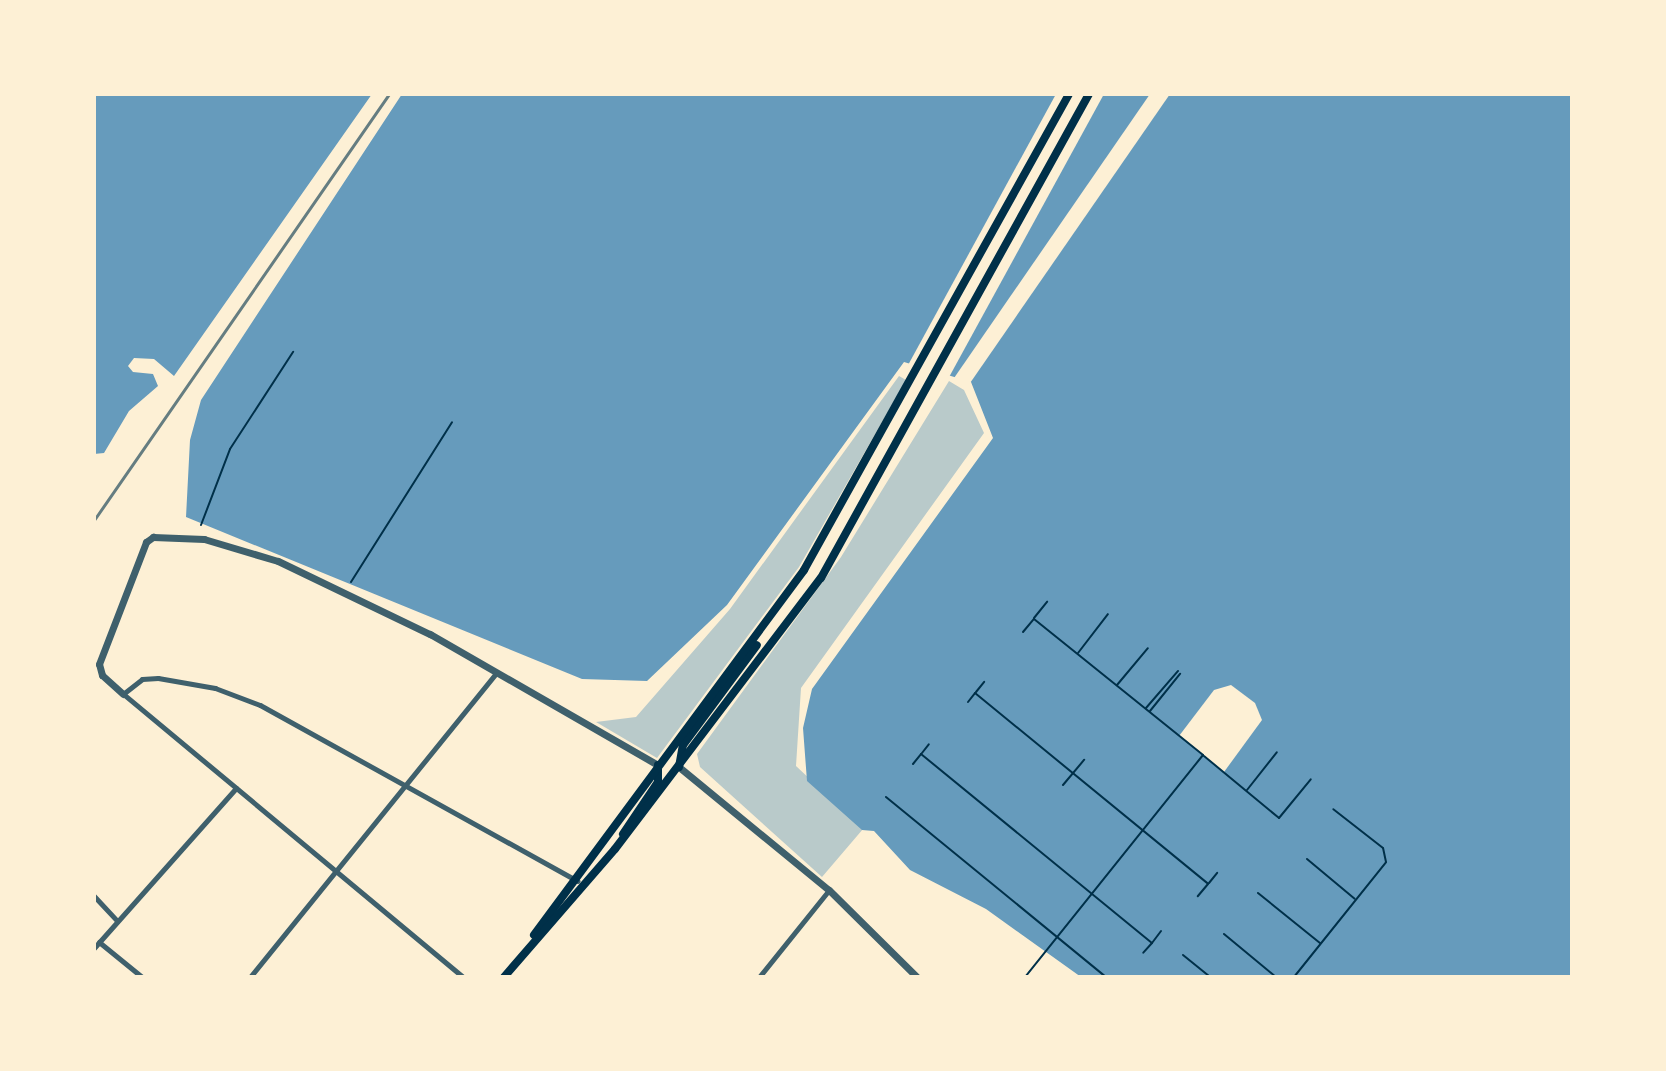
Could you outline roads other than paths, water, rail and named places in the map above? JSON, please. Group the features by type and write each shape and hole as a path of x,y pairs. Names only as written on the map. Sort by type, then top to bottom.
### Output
{"main road":[{"path":"525,950 571,878 770,620 832,524 1069,94"},
{"path":"504,977 615,849 821,578 923,399 1089,94"},
{"path":"679,767 683,745 748,662 770,620"},
{"path":"615,849 658,782 658,765"}],"street":[{"path":"463,977 102,675 99,664 143,547 153,537 217,541 278,561 497,672 658,765"},
{"path":"250,977 497,672"},
{"path":"123,694 149,678 215,688 286,718 407,783 584,886"},
{"path":"679,767 829,890 917,977"},
{"path":"94,948 236,788"},
{"path":"759,977 829,890"},
{"path":"94,896 117,921"},
{"path":"99,942 142,977"}],"water":[{"path":"94,94 372,94 174,376 154,359 134,358 128,366 133,372 153,374 158,386 129,411 104,453 94,454"},
{"path":"402,94 1572,94 1572,977 1081,977 986,909 910,870 874,831 862,830 807,781 803,728 812,689 993,438 971,382 904,362 727,605 647,681 582,679 186,517 190,440 201,400"}],"railway":[{"path":"94,520 389,94"}]}
